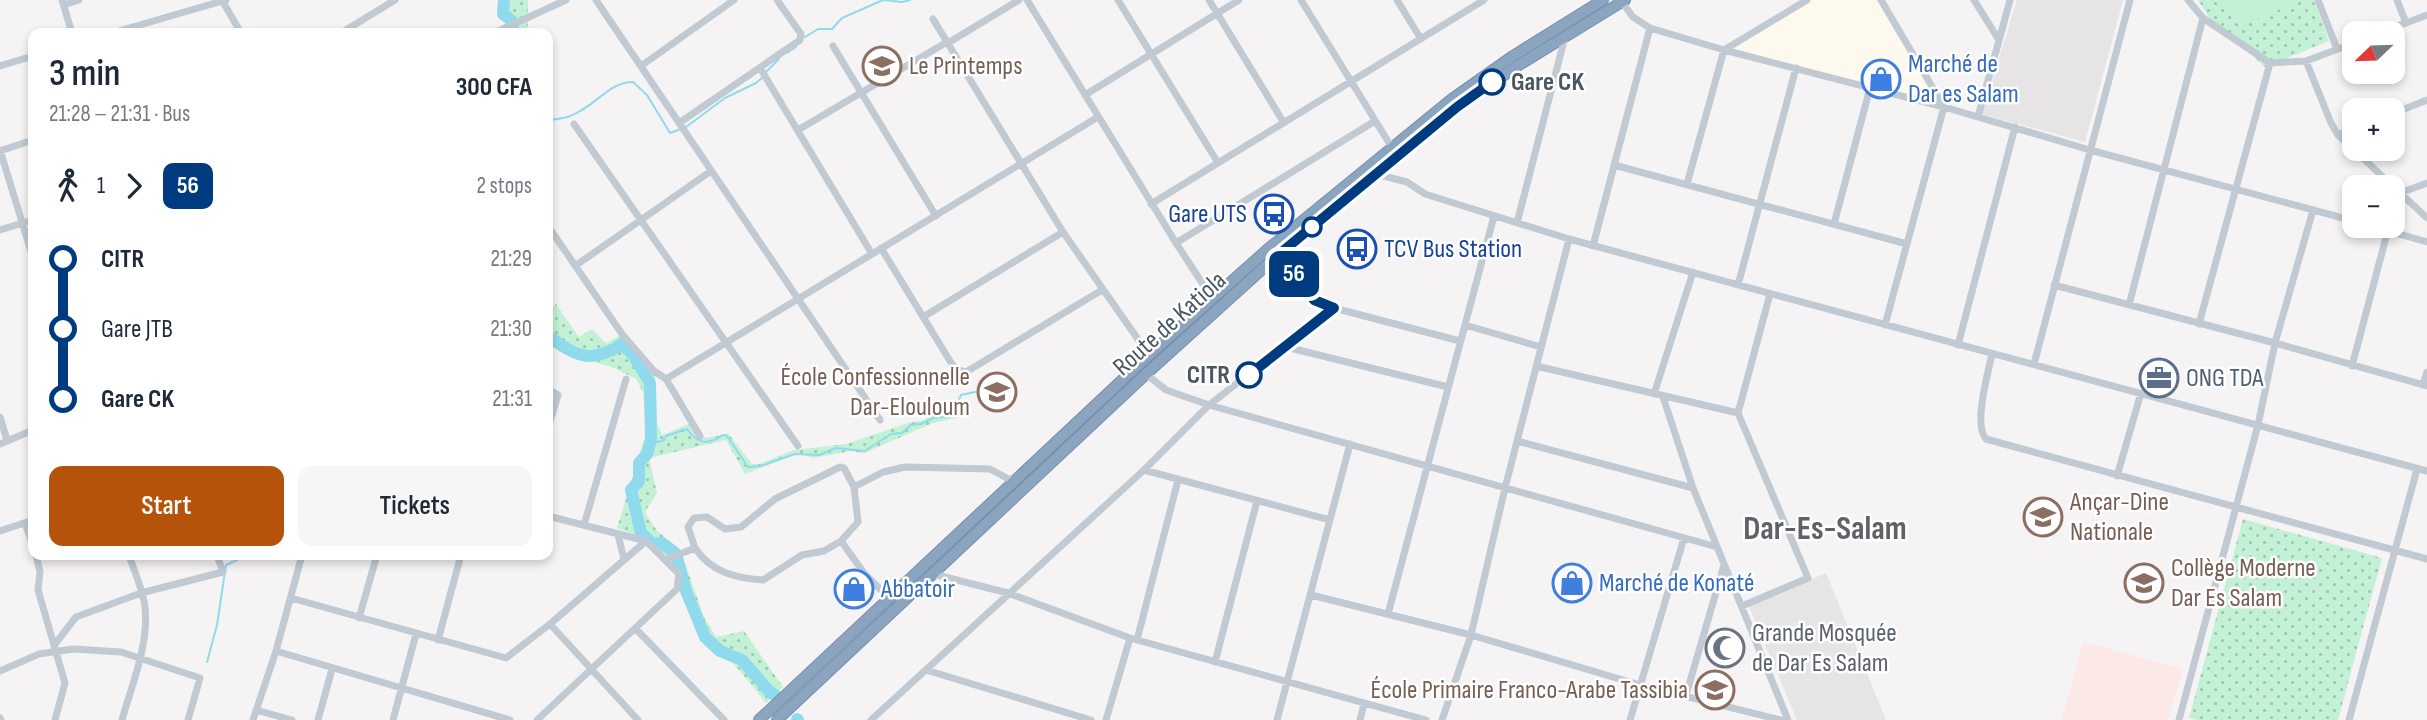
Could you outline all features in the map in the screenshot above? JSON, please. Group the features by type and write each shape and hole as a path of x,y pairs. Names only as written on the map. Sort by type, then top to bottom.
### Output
{"highway":[{"name":"Route de Katiola","path":"777,720 1146,374 1278,255 1377,174 1395,152 1452,99 1487,73 1603,0"},
{"name":"Route de Katiola","path":"759,720 1212,298 1395,152 1457,107 1623,1"}],"street":[{"path":"71,28 63,2 79,0"},
{"path":"349,28 395,0"},
{"path":"502,28 566,0"},
{"path":"641,66 734,0"},
{"path":"679,123 762,72 802,38 777,0"},
{"path":"798,130 1019,0"},
{"path":"1027,0 1212,298"},
{"path":"1118,0 1218,163"},
{"path":"1209,0 1284,123"},
{"path":"1085,95 1239,0"},
{"path":"1301,0 1395,152"},
{"path":"1397,0 1421,39"},
{"path":"1152,204 1484,0"},
{"path":"1687,184 1724,50 1807,0"},
{"path":"1881,0 1944,107 1885,325"},
{"path":"1974,0 2000,40"},
{"path":"1978,117 2010,0"},
{"path":"2034,364 2130,0"},
{"path":"2188,0 2203,18 2270,63 2306,61 2342,48"},
{"path":"2318,0 2337,50"},
{"path":"2397,0 2406,23 2427,15"},
{"path":"129,28 224,1 238,28"},
{"path":"598,1 880,420"},
{"path":"1623,1 1633,17 1650,28 2342,218"},
{"path":"2129,305 2203,18"},
{"path":"933,19 1063,232 1149,355"},
{"path":"1593,246 1650,28"},
{"path":"1517,223 1565,37"},
{"path":"833,46 936,216"},
{"path":"0,66 28,58"},
{"path":"2306,61 2338,135 2381,175"},
{"path":"2199,324 2270,63"},
{"path":"1738,285 1796,68"},
{"path":"762,72 872,254"},
{"path":"1834,224 1870,88"},
{"path":"2405,109 2427,100"},
{"path":"666,379 1098,117"},
{"path":"1176,243 1375,121"},
{"path":"574,124 798,446"},
{"path":"1958,345 2015,127"},
{"path":"2338,135 2342,134"},
{"path":"28,143 0,151 28,242"},
{"path":"1614,165 1907,244"},
{"path":"575,266 711,171"},
{"path":"1377,174 1407,182 1425,194 1593,246 2427,471"},
{"path":"2405,191 2427,183"},
{"path":"2405,198 2427,218"},
{"path":"2179,720 2313,210"},
{"path":"1388,614 1494,216"},
{"path":"0,230 28,221"},
{"path":"923,317 1063,232"},
{"path":"553,233 622,334 653,371 666,379 699,436"},
{"path":"2405,234 2427,242"},
{"path":"2352,366 2385,238"},
{"path":"1442,720 1471,635 1505,488 1569,239"},
{"path":"881,248 956,369 966,372 1102,290"},
{"path":"1278,255 1314,300 1334,308 1460,341"},
{"path":"1654,394 1693,272"},
{"path":"2054,285 2276,343 2425,386 2427,372"},
{"path":"1742,606 1808,578 1738,413 1770,294"},
{"path":"871,720 1144,470 1209,405 1334,308"},
{"path":"1465,326 1541,347"},
{"path":"1286,346 1448,387"},
{"path":"1992,354 1980,421 1982,434 1986,439 2427,559"},
{"path":"1536,366 1738,413"},
{"path":"1146,374 1166,390 1209,405 1717,547"},
{"path":"584,525 626,379"},
{"path":"553,392 558,395 553,412"},
{"path":"2117,476 2141,393"},
{"path":"1664,397 1693,488 1788,720"},
{"path":"0,417 4,442 28,432"},
{"path":"1517,441 1693,488"},
{"path":"1278,720 1350,444"},
{"path":"840,467 844,468 854,487 858,522 841,541 824,551 802,555 763,580 713,569 691,550 688,527 694,518 707,517 724,529 741,527 775,499 840,467"},
{"path":"854,487 883,472 905,467 990,469 1014,482"},
{"path":"2349,720 2417,469"},
{"path":"1144,470 1330,520"},
{"path":"1107,720 1178,480"},
{"path":"1215,662 1257,501"},
{"path":"537,720 636,629 677,589 680,582 678,574 646,541 553,517"},
{"path":"0,531 28,522"},
{"path":"25,523 28,532"},
{"path":"618,535 624,559"},
{"path":"1630,720 1684,538"},
{"path":"291,598 506,657 550,624 646,541"},
{"path":"841,541 864,573 890,599"},
{"path":"665,560 691,550"},
{"path":"40,560 38,590 65,683 55,720"},
{"path":"122,720 146,624 142,593 131,560"},
{"path":"56,648 76,617 142,593 223,572 219,560"},
{"path":"253,720 302,560"},
{"path":"359,618 376,560"},
{"path":"438,640 460,560"},
{"path":"1686,695 1724,565"},
{"path":"933,573 1008,593 1133,639 1426,720"},
{"path":"1311,595 1471,635 1640,685 1781,720"},
{"path":"550,624 638,720"},
{"path":"636,629 724,720"},
{"path":"393,720 416,634"},
{"path":"0,671 56,648 121,652 200,678 188,720"},
{"path":"276,651 510,720"},
{"path":"318,720 332,669"},
{"path":"926,670 1091,720"},
{"path":"1360,720 1364,704"},
{"path":"256,710 292,720"},
{"path":"546,713 553,720"}],"shaded area":[{"name":"Marché de Dar es Salam","path":"1807,0 1881,0 1944,107 1724,50"},
{"path":"2017,0 2123,0 2085,142 1982,114"},
{"path":"1826,573 1886,720 1797,720 1749,606"},
{"path":"2083,642 2183,669 2168,720 2062,720"}],"green space":[{"path":"504,0 528,0 528,28 507,28"},
{"path":"2198,0 2314,0 2329,41 2265,67 2209,17"},
{"path":"2219,0 2292,0 2293,4 2239,26"},
{"path":"556,304 579,337 592,329 606,343 621,335 655,376 657,422 662,435 689,424 701,439 728,433 752,464 759,464 794,450 846,444 924,420 950,404 962,417 933,423 864,453 851,451 813,458 798,453 745,474 726,440 649,458 657,493 645,512 657,531 680,549 704,617 716,637 744,631 783,687 766,703 733,663 716,653 694,625 678,569 651,541 617,528 646,433 643,392 636,379 612,367 567,355 553,346 553,306"},
{"path":"2243,519 2382,558 2338,720 2189,718"}],"waterway":[{"path":"504,0 503,14 511,20 513,28"},
{"path":"805,37 818,29 832,29 842,18 883,0"},
{"path":"884,0 910,0"},
{"path":"787,53 796,47"},
{"path":"766,72 779,59"},
{"path":"686,127 725,98 763,77"},
{"path":"553,120 572,115 618,85 633,82 647,95 670,133 681,129"},
{"path":"553,339 567,349 584,355 601,354 622,344 633,355 650,383 651,440 647,454 639,463 639,481 631,490 641,533 653,544 662,543 676,554 686,591 705,637 720,651 742,660 776,696"},
{"path":"651,440 658,442 666,436 687,429 699,440 707,442 723,435 727,436 748,467 761,466 795,454 819,455 836,448 865,451 891,434 902,433 911,425 933,418 952,416 961,395 975,392"},
{"path":"207,662 217,625 226,565 237,560"}],"bus line":[{"name":"56","path":"1249,375 1334,308 1314,300 1278,255 1457,107 1492,82"}],"place":[{"name":"Le Printemps","path":"882,66"},
{"name":"Marché de Dar es Salam","path":"1881,79"},
{"name":"Gare CK","path":"1492,82"},
{"name":"Gare UTS","path":"1274,214"},
{"name":"TCV Bus Station","path":"1357,249"},
{"name":"CITR","path":"1249,375"},
{"name":"ONG TDA","path":"2159,378"},
{"name":"École Confessionnelle Dar-Elouloum","path":"997,392"},
{"name":"Ançar-Dine Nationale","path":"2043,517"},
{"name":"Marché de Konaté","path":"1572,583"},
{"name":"Collège Moderne Dar Es Salam","path":"2144,583"},
{"name":"Abbatoir","path":"854,589"},
{"name":"Grande Mosquée de Dar Es Salam","path":"1725,648"},
{"name":"École Primaire Franco-Arabe Tassibia","path":"1715,690"}],"district":[{"name":"Dar-Es-Salam","path":"1825,529"}]}
